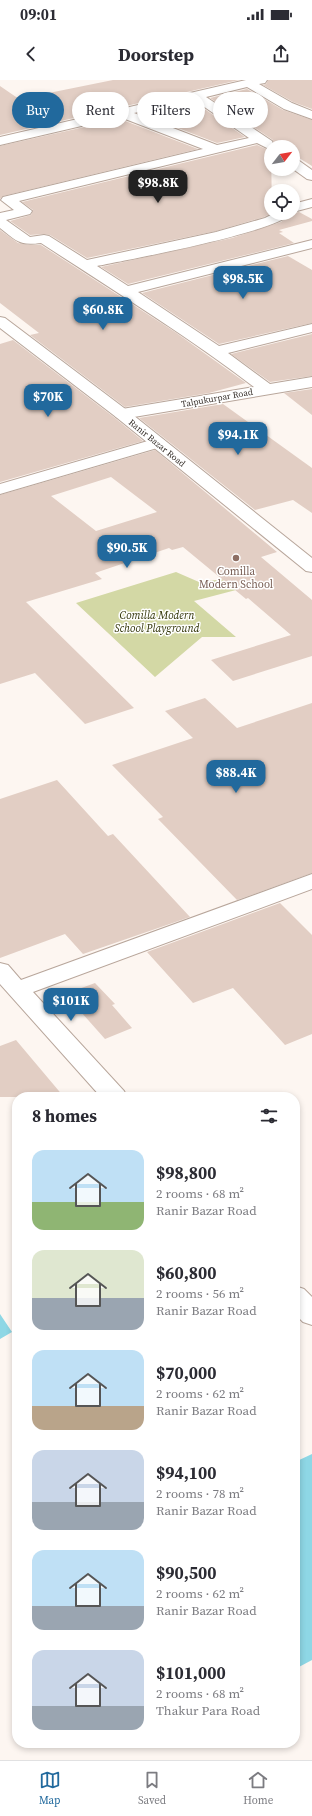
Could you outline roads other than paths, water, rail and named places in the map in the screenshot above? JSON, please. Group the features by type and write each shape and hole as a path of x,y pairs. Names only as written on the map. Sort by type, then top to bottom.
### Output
{"street":[{"path":"205,94 255,81 288,106 312,114"},
{"path":"205,103 264,142"},
{"path":"129,116 215,149"},
{"path":"0,141 72,124"},
{"path":"0,217 25,211 8,200 259,139"},
{"path":"300,168 312,176"},
{"path":"300,206 312,203"},
{"path":"83,265 220,236 272,220"},
{"path":"0,222 27,241 44,239 216,351 266,389"},
{"path":"126,291 312,244"},
{"name":"Ranir Bazar Road","path":"0,321 122,414 312,567"},
{"path":"216,351 312,328"},
{"name":"Talpukurpar Road","path":"122,414 312,382"},
{"path":"0,489 158,443"},
{"path":"18,989 312,881"},
{"path":"0,970 111,1092"},
{"path":"300,1302 312,1315"}],"water":[{"path":"0,1314 12,1332 0,1339"},
{"path":"312,1454 312,1660 300,1666 300,1460"}],"place":[{"name":"Comilla Modern School","path":"236,558"}],"park label":[{"name":"Comilla Modern School Playground","path":"157,621"}]}
